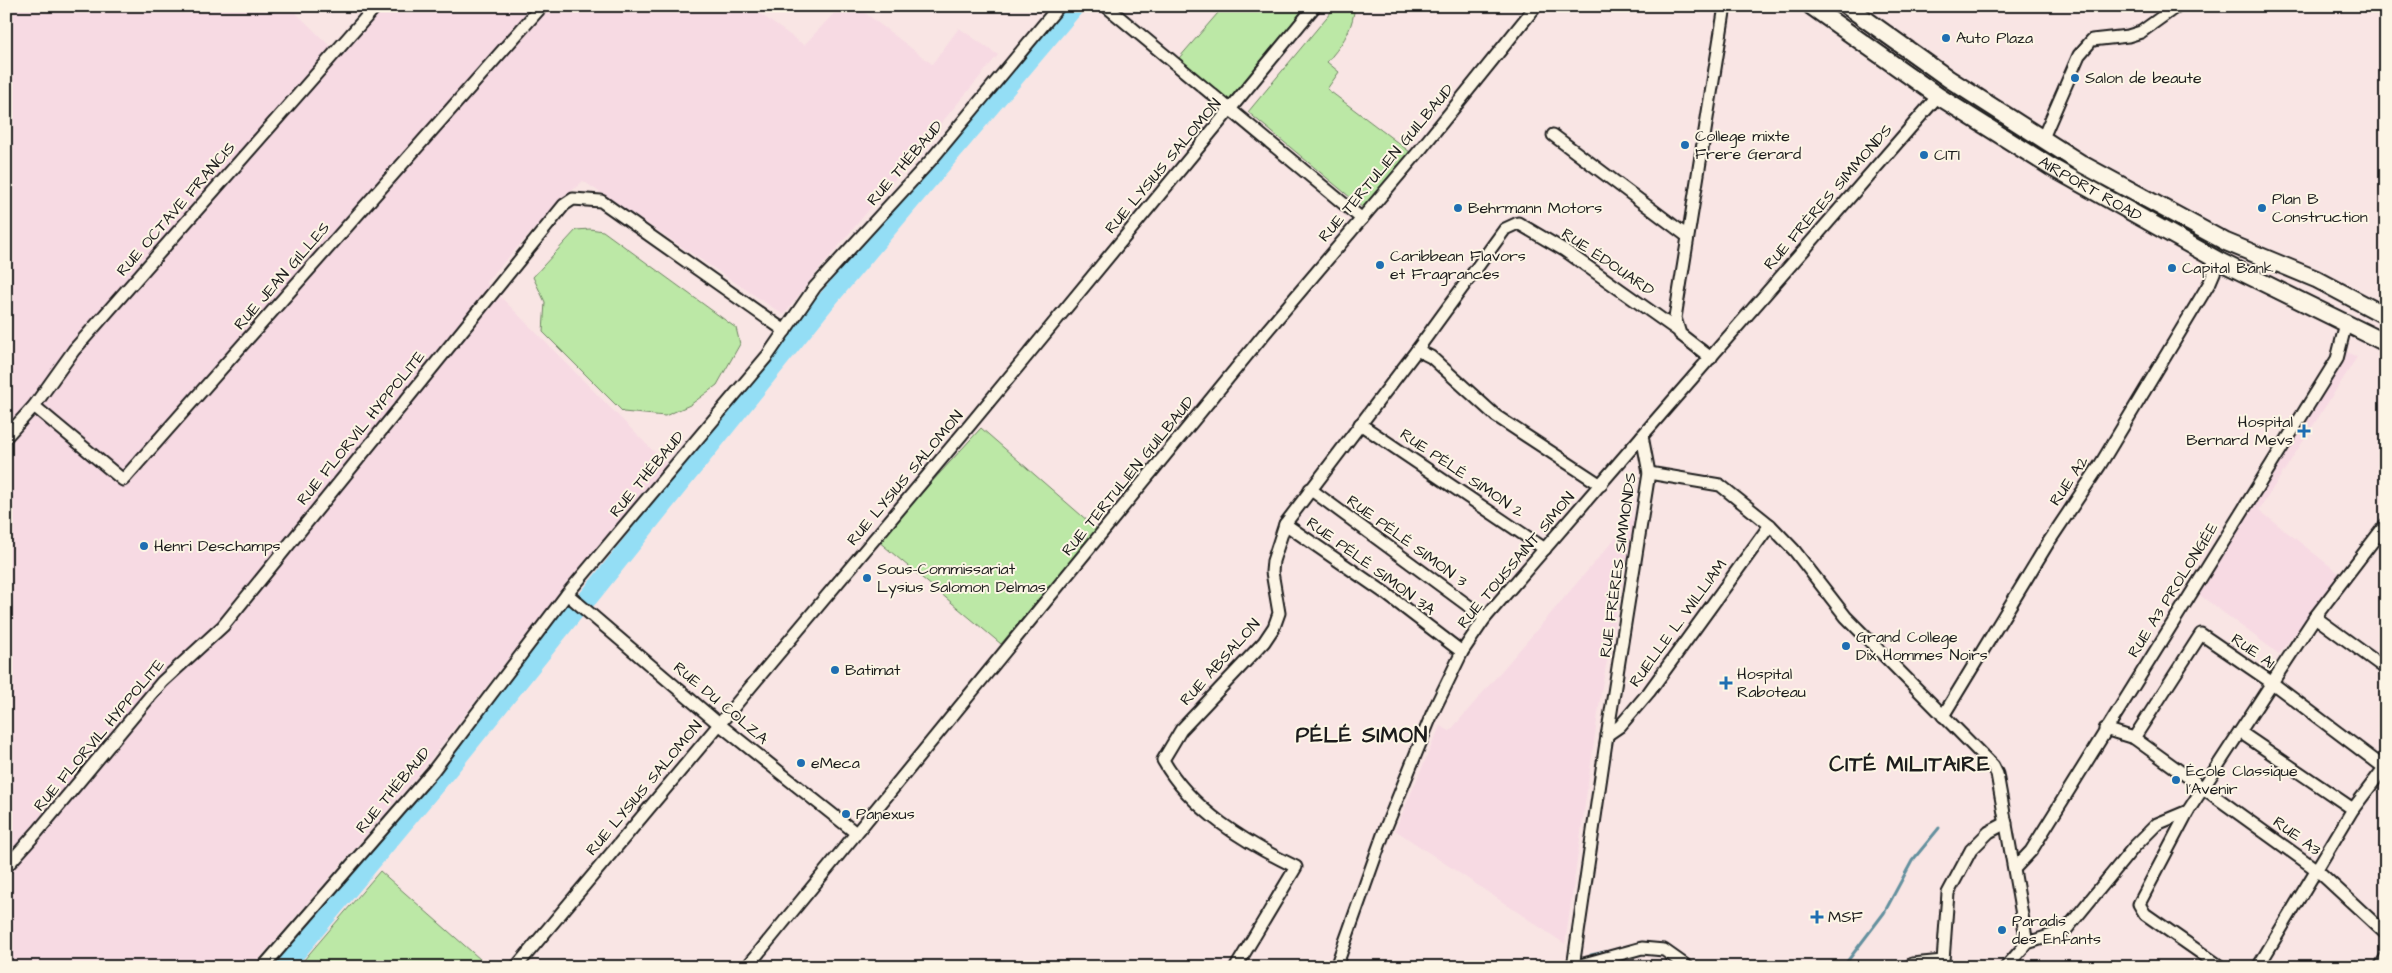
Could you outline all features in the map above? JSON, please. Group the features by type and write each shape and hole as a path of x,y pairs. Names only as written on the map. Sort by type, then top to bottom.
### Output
{"main road":[{"name":"AIRPORT ROAD","path":"1812,6 1938,96 2051,167 2219,261 2386,343"},
{"name":"AIRPORT ROAD","path":"1847,6 1949,79 2042,140 2226,242 2316,279 2386,316"},
{"path":"1938,96 1949,79"}],"street":[{"name":"RUE OCTAVE FRANCIS","path":"6,437 34,406 74,350 376,6"},
{"name":"RUE JEAN GILLES","path":"34,406 123,480 542,6"},
{"name":"RUE THÉBAUD","path":"263,967 432,771 569,596 785,332 815,287 931,160 1059,6"},
{"path":"1107,6 1362,218"},
{"name":"RUE LYSIUS SALOMON","path":"516,967 969,426 1315,6"},
{"name":"RUE TERTULIEN GUILBAUD","path":"746,967 1265,333 1536,6"},
{"path":"1677,330 1675,318 1686,236 1725,6"},
{"path":"2042,140 2079,55 2092,40 2128,36 2141,32 2177,6"},
{"name":"RUE FRÈRES SIMMONDS","path":"1573,967 1607,736 1649,473 1642,436 1938,96"},
{"path":"1554,135 1686,236"},
{"name":"RUE FLORVIL HYPPOLITE","path":"6,867 162,682 223,626 564,204 574,199 601,201 785,332"},
{"name":"RUE ÉDOUARD","path":"1518,224 1564,250 1677,330 1711,358"},
{"name":"RUE ABSALON","path":"1236,967 1296,868 1266,853 1209,814 1172,775 1163,760 1181,730 1264,642 1274,627 1279,613 1272,572 1273,561 1285,524 1417,350 1505,229 1518,224"},
{"name":"RUE A2","path":"1943,716 2048,543 2100,465 2210,282 2219,261"},
{"name":"RUE A3 PROLONGÉE","path":"2015,868 2031,851 2105,729 2337,359 2346,323"},
{"path":"1417,350 1430,356 1496,416 1601,485"},
{"name":"RUE PÉLÉ SIMON 2","path":"1360,424 1545,549"},
{"name":"RUE TOUSSAINT SIMON","path":"1336,967 1384,832 1432,714 1462,652 1485,618 1642,436"},
{"path":"1649,473 1720,485 1770,525 1794,550 1846,617 1993,766 1997,774 2015,868 2027,944"},
{"name":"RUE PÉLÉ SIMON 3","path":"1310,490 1485,618"},
{"name":"RUE PÉLÉ SIMON 3A","path":"1285,524 1385,594 1462,652"},
{"path":"2221,967 2145,914 2139,904 2202,787 2240,732 2270,682 2315,616 2386,524"},
{"name":"RUELLE L. WILLIAM","path":"1607,736 1620,726 1650,692 1770,525"},
{"name":"RUE DU COLZA","path":"569,596 719,724 856,833"},
{"path":"2315,616 2386,669"},
{"name":"RUE A1","path":"2134,738 2201,634 2270,682 2385,768"},
{"name":"RUE A3","path":"2105,729 2134,738 2316,870 2386,934"},
{"path":"2240,732 2353,809"},
{"path":"2258,967 2353,809 2385,768"},
{"path":"2006,967 2027,944 2065,931 2134,847 2157,824 2188,811"},
{"path":"1910,967 1912,964 1943,961 1948,893 1971,850 1989,832 2006,823"},
{"path":"1573,967 1642,948 1664,950 1688,967"},
{"path":"2380,967 2386,957"}],"shaded area":[{"path":"6,6 289,6 340,56 383,6 749,6 804,45 841,6 856,6 932,64 959,28 998,55 812,278 784,315 583,181 555,206 486,282 668,466 569,580 418,775 252,967 6,967"},
{"name":"Hospital Bernard Mevs","path":"2347,352 2357,357 2259,510 2340,574 2279,654 2197,593"},
{"path":"1636,514 1602,686 1565,944 1395,830 1440,726 1450,731"}],"green space":[{"path":"1224,6 1306,6 1228,100 1179,58"},
{"path":"1336,6 1350,6 1354,12 1345,38 1327,62 1339,72 1327,89 1410,152 1363,208 1248,112"},
{"path":"590,229 603,231 736,328 740,344 717,385 690,405 665,416 623,412 543,332 545,302 533,277 576,230"},
{"path":"981,428 1097,529 1001,644 878,541"},
{"path":"380,871 489,967 298,967"}],"waterway":[{"path":"284,967 446,772 574,612 589,597 827,300 1075,6"},
{"path":"1843,967 1884,913 1912,861 1939,828"},
{"path":"1591,955 1605,952"},
{"path":"1705,967 1712,964 1717,967"}],"place":[{"name":"Auto Plaza","path":"1946,38"},
{"name":"Salon de beaute","path":"2075,78"},
{"name":"College mixte Frere Gerard","path":"1685,145"},
{"name":"CITI","path":"1924,155"},
{"name":"Behrmann Motors","path":"1458,208"},
{"name":"Plan B Construction","path":"2262,208"},
{"name":"Caribbean Flavors et Fragrances","path":"1380,265"},
{"name":"Capital Bank","path":"2172,268"},
{"name":"Hospital Bernard Mevs","path":"2304,431"},
{"name":"Henri Deschamps","path":"144,546"},
{"name":"Sous-Commissariat Lysius Salomon Delmas","path":"867,578"},
{"name":"Grand College Dix Hommes Noirs","path":"1846,646"},
{"name":"Batimat","path":"835,670"},
{"name":"Hospital Raboteau","path":"1726,683"},
{"name":"eMeca","path":"801,763"},
{"name":"École Classique l'Avenir","path":"2176,780"},
{"name":"Panexus","path":"846,814"},
{"name":"MSF","path":"1817,917"},
{"name":"Paradis des Enfants","path":"2002,930"}],"district":[{"name":"PÉLÉ SIMON","path":"1362,735"},
{"name":"CITÉ MILITAIRE","path":"1910,764"}]}
